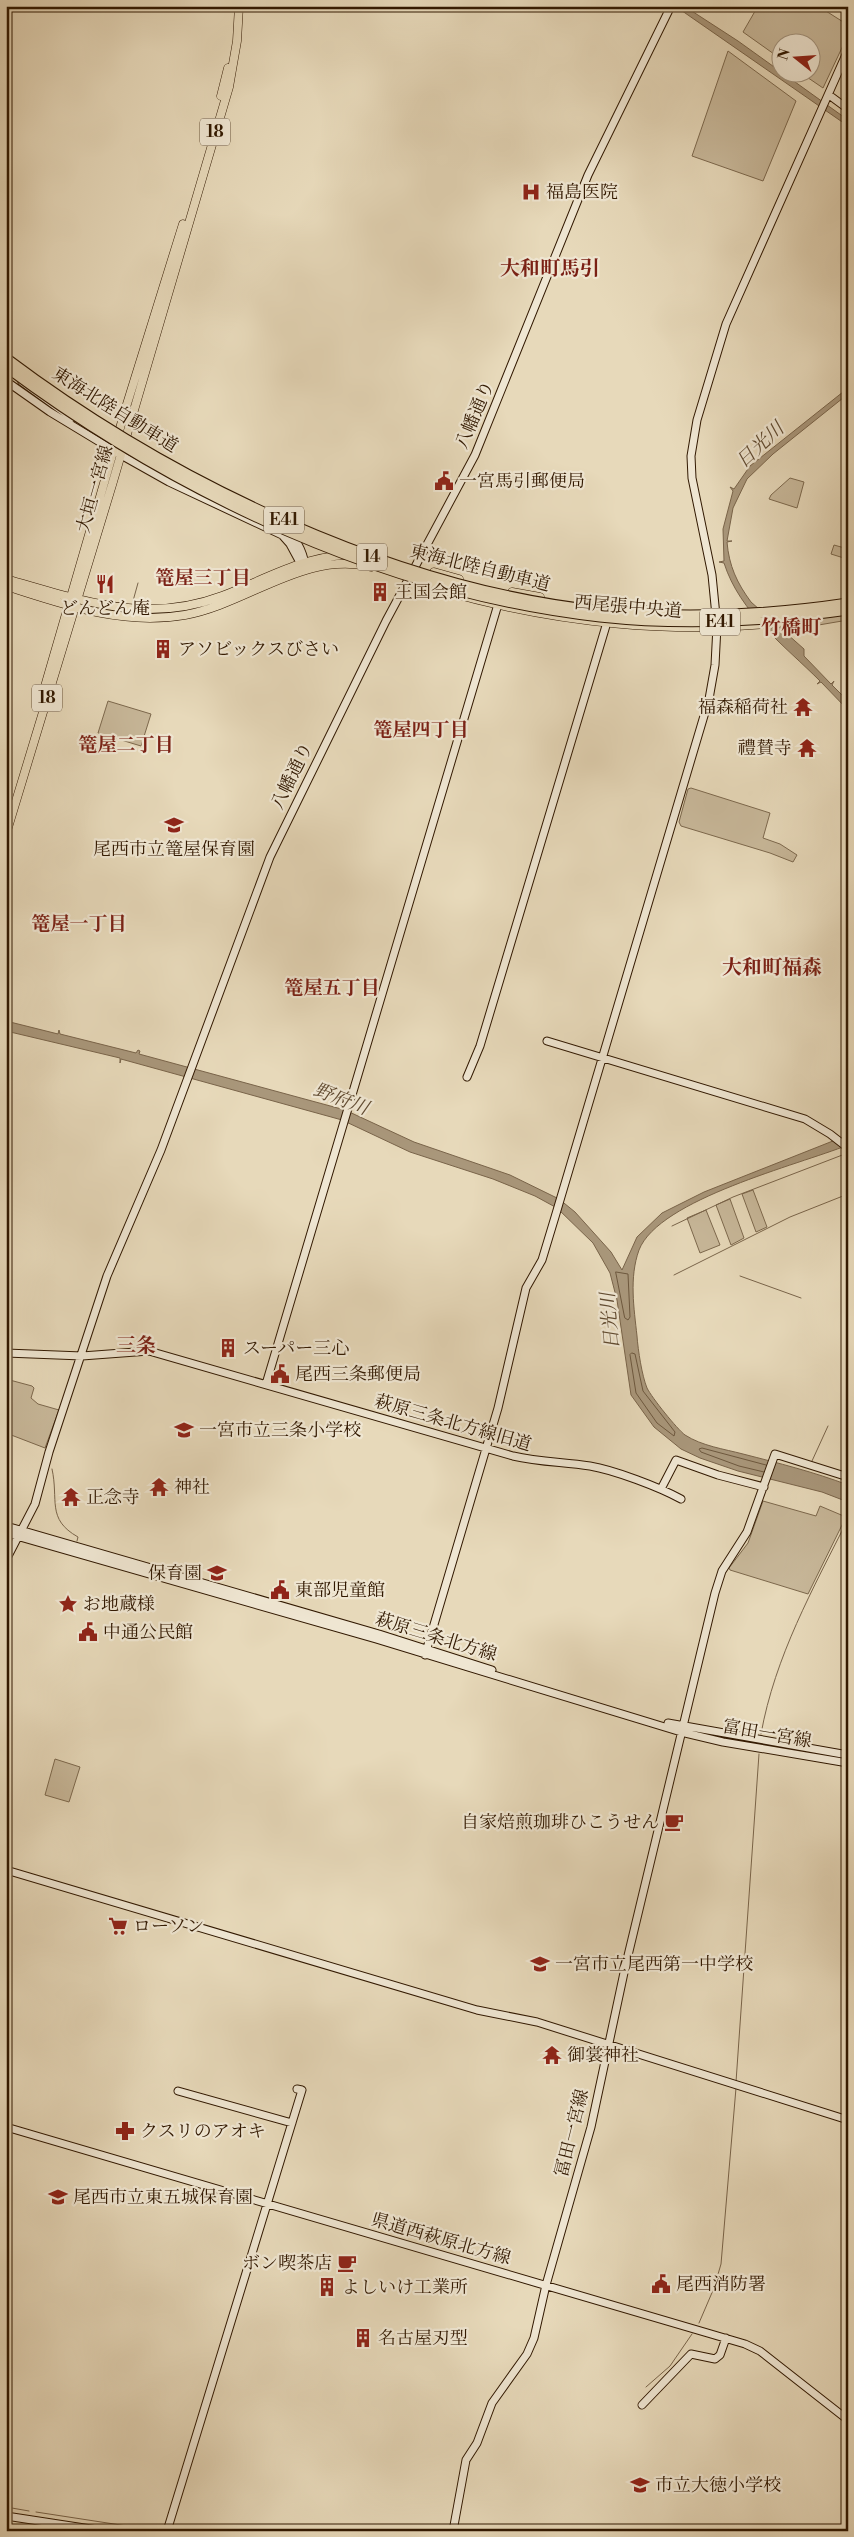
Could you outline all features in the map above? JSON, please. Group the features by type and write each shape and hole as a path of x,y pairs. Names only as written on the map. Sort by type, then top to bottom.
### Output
{"highway":[{"name":"東海北陸自動車道","path":"6,358 43,385 132,442 218,489 317,534 436,576 531,600 628,613 679,615 751,614 848,601"},
{"name":"東海北陸自動車道","path":"6,367 97,429 215,495 332,548 382,567 457,590 546,610 654,621 740,621 848,612"}],"main road":[{"name":"大垣一宮線","path":"6,834 224,84 233,39 234,6"},
{"name":"大垣一宮線","path":"118,450 229,87 237,41 239,6"},
{"name":"西尾張中央道","path":"6,579 74,598 127,609 174,609 221,596 302,562 337,555 360,555 416,566 502,590 611,607 717,611 770,609 848,601"},
{"name":"西尾張中央道","path":"6,586 72,606 130,618 186,615 224,604 305,571 330,565 356,564 498,605 607,622 672,626 718,626 782,622 848,612"},
{"name":"大垣一宮線","path":"6,819 72,606"}],"street":[{"name":"八幡通り","path":"6,1560 35,1504 49,1452 107,1276 146,1188 270,857 323,745 475,455 588,175 669,10"},
{"path":"426,1652 486,1448 526,1288 542,1260 556,1217 709,699 715,666 718,626 712,575 692,478 691,456 697,420 726,324 848,50"},
{"path":"828,98 848,109"},
{"path":"6,367 35,394 169,482 279,533 290,544 302,562 305,571"},
{"path":"6,381 50,412 118,450"},
{"path":"266,1384 502,590"},
{"path":"467,1077 480,1046 611,607"},
{"path":"547,1041 805,1119 830,1134 848,1148"},
{"name":"萩原三条北方線旧道","path":"6,1353 82,1356 149,1351 538,1462 591,1466 661,1489 681,1499"},
{"path":"661,1489 676,1460 718,1475 764,1487 775,1454 848,1477"},
{"name":"冨田一宮線","path":"453,2531 466,2460 477,2443 492,2403 530,2348 537,2329 546,2285 591,2127 608,2045 682,1729 722,1571 746,1536 764,1487"},
{"name":"萩原三条北方線","path":"6,1526 20,1534"},
{"name":"萩原三条北方線","path":"6,1533 20,1534 426,1652 682,1729"},
{"name":"富田一宮線","path":"682,1729 848,1755"},
{"name":"富田一宮線","path":"682,1729 723,1742 848,1763"},
{"path":"6,1870 476,2010 537,2022 735,2086 848,2120"},
{"path":"167,2531 302,2090 297,2089"},
{"path":"178,2091 292,2123"},
{"name":"県道西萩原北方線","path":"6,2127 726,2338 760,2352 848,2420"},
{"path":"642,2405 691,2354 715,2359 720,2355 726,2338"},
{"path":"6,2516 104,2531"}],"shaded area":[{"path":"758,6 818,6 848,25 848,35 823,88 814,82 822,82 822,32 772,32 772,53 743,32"},
{"path":"728,51 796,101 763,181 692,156"},
{"path":"790,478 804,482 797,508 769,499"},
{"path":"834,545 848,549 847,559 831,554"},
{"path":"848,614 848,620 801,628 797,627 794,622"},
{"path":"108,701 151,714 141,746 98,733"},
{"path":"691,788 770,813 763,838 780,844 797,855 793,862 770,853 681,826 679,822 688,789"},
{"path":"753,1190 767,1227 756,1232 742,1194"},
{"path":"730,1199 744,1238 731,1245 716,1205"},
{"path":"706,1210 720,1245 700,1253 687,1218"},
{"path":"6,1379 32,1386 34,1388 31,1398 38,1404 59,1410 45,1448 6,1433"},
{"path":"763,1501 816,1516 820,1506 846,1517 808,1594 730,1570 729,1568 748,1543"},
{"path":"55,1759 80,1767 69,1802 45,1795"}],"water":[{"path":"675,6 684,6 738,41 772,65 772,73"},
{"path":"785,82 795,82 848,120 848,126"},
{"path":"848,388 848,394 773,454 747,479 733,508 727,541 732,541 727,542 734,574 751,602 804,649 804,656 831,684 834,681 832,685 848,701 848,710 821,682 817,684 820,681 764,627 752,613 731,581 724,563 719,562 724,561 723,529 733,491 730,487 734,489 750,466"},
{"path":"6,1021 58,1034 59,1030 60,1034 136,1053 138,1050 140,1051 139,1054 345,1110 414,1142 510,1175 559,1199 575,1212 611,1252 622,1270 637,1237 662,1213 704,1192 848,1135 848,1145 732,1186 673,1215 652,1232 639,1250 634,1271 633,1293 638,1348 645,1383 654,1399 681,1432 706,1445 796,1468 848,1485 848,1502 822,1492 738,1471 700,1458 681,1449 654,1427 631,1395 617,1300 610,1273 593,1243 557,1208 535,1196 493,1179 410,1152 342,1120 121,1059 120,1063 120,1058 6,1031"}],"waterway":[{"path":"133,601 138,583"},
{"path":"6,1025 9,1017"},
{"path":"672,1226 733,1197 845,1154"},
{"path":"674,1275 790,1217 848,1194"},
{"path":"740,1276 801,1298"},
{"path":"812,1461 828,1426"},
{"path":"52,1469 58,1516 61,1523 78,1537 77,1541"},
{"path":"761,1734 767,1705 785,1650 848,1519"},
{"path":"736,2082 759,1754"},
{"path":"699,2323 714,2288 721,2264 736,2088"},
{"path":"646,2387 670,2366 692,2334"},
{"path":"6,2507 29,2511"},
{"path":"36,2512 153,2530"}],"place":[{"name":"福島医院","path":"531,192"},
{"name":"一宮馬引郵便局","path":"444,481"},
{"name":"どんどん庵","path":"105,584"},
{"name":"王国会館","path":"380,592"},
{"name":"アソビックスびさい","path":"163,649"},
{"name":"福森稲荷社","path":"803,707"},
{"name":"禮賛寺","path":"807,748"},
{"name":"尾西市立篭屋保育園","path":"174,825"},
{"name":"スーパー三心","path":"228,1348"},
{"name":"尾西三条郵便局","path":"280,1374"},
{"name":"一宮市立三条小学校","path":"184,1430"},
{"name":"神社","path":"159,1487"},
{"name":"正念寺","path":"71,1497"},
{"name":"保育園","path":"217,1573"},
{"name":"東部児童館","path":"280,1590"},
{"name":"お地蔵様","path":"68,1604"},
{"name":"中通公民館","path":"88,1632"},
{"name":"自家焙煎珈琲ひこうせん","path":"674,1822"},
{"name":"ローソン","path":"118,1926"},
{"name":"一宮市立尾西第一中学校","path":"540,1964"},
{"name":"御裳神社","path":"552,2055"},
{"name":"クスリのアオキ","path":"125,2131"},
{"name":"尾西市立東五城保育園","path":"58,2197"},
{"name":"ボン喫茶店","path":"347,2263"},
{"name":"尾西消防署","path":"661,2284"},
{"name":"よしいけ工業所","path":"327,2287"},
{"name":"名古屋刃型","path":"363,2338"},
{"name":"市立大徳小学校","path":"640,2485"}],"district":[{"name":"大和町馬引","path":"550,269"},
{"name":"篭屋三丁目","path":"203,578"},
{"name":"竹橋町","path":"791,628"},
{"name":"篭屋四丁目","path":"421,730"},
{"name":"篭屋二丁目","path":"126,745"},
{"name":"篭屋一丁目","path":"79,924"},
{"name":"大和町福森","path":"772,968"},
{"name":"篭屋五丁目","path":"332,988"},
{"name":"三条","path":"136,1346"}],"water label":[{"name":"日光川","path":"760,445"},
{"name":"野府川","path":"341,1099"},
{"name":"日光川","path":"610,1321"}]}
